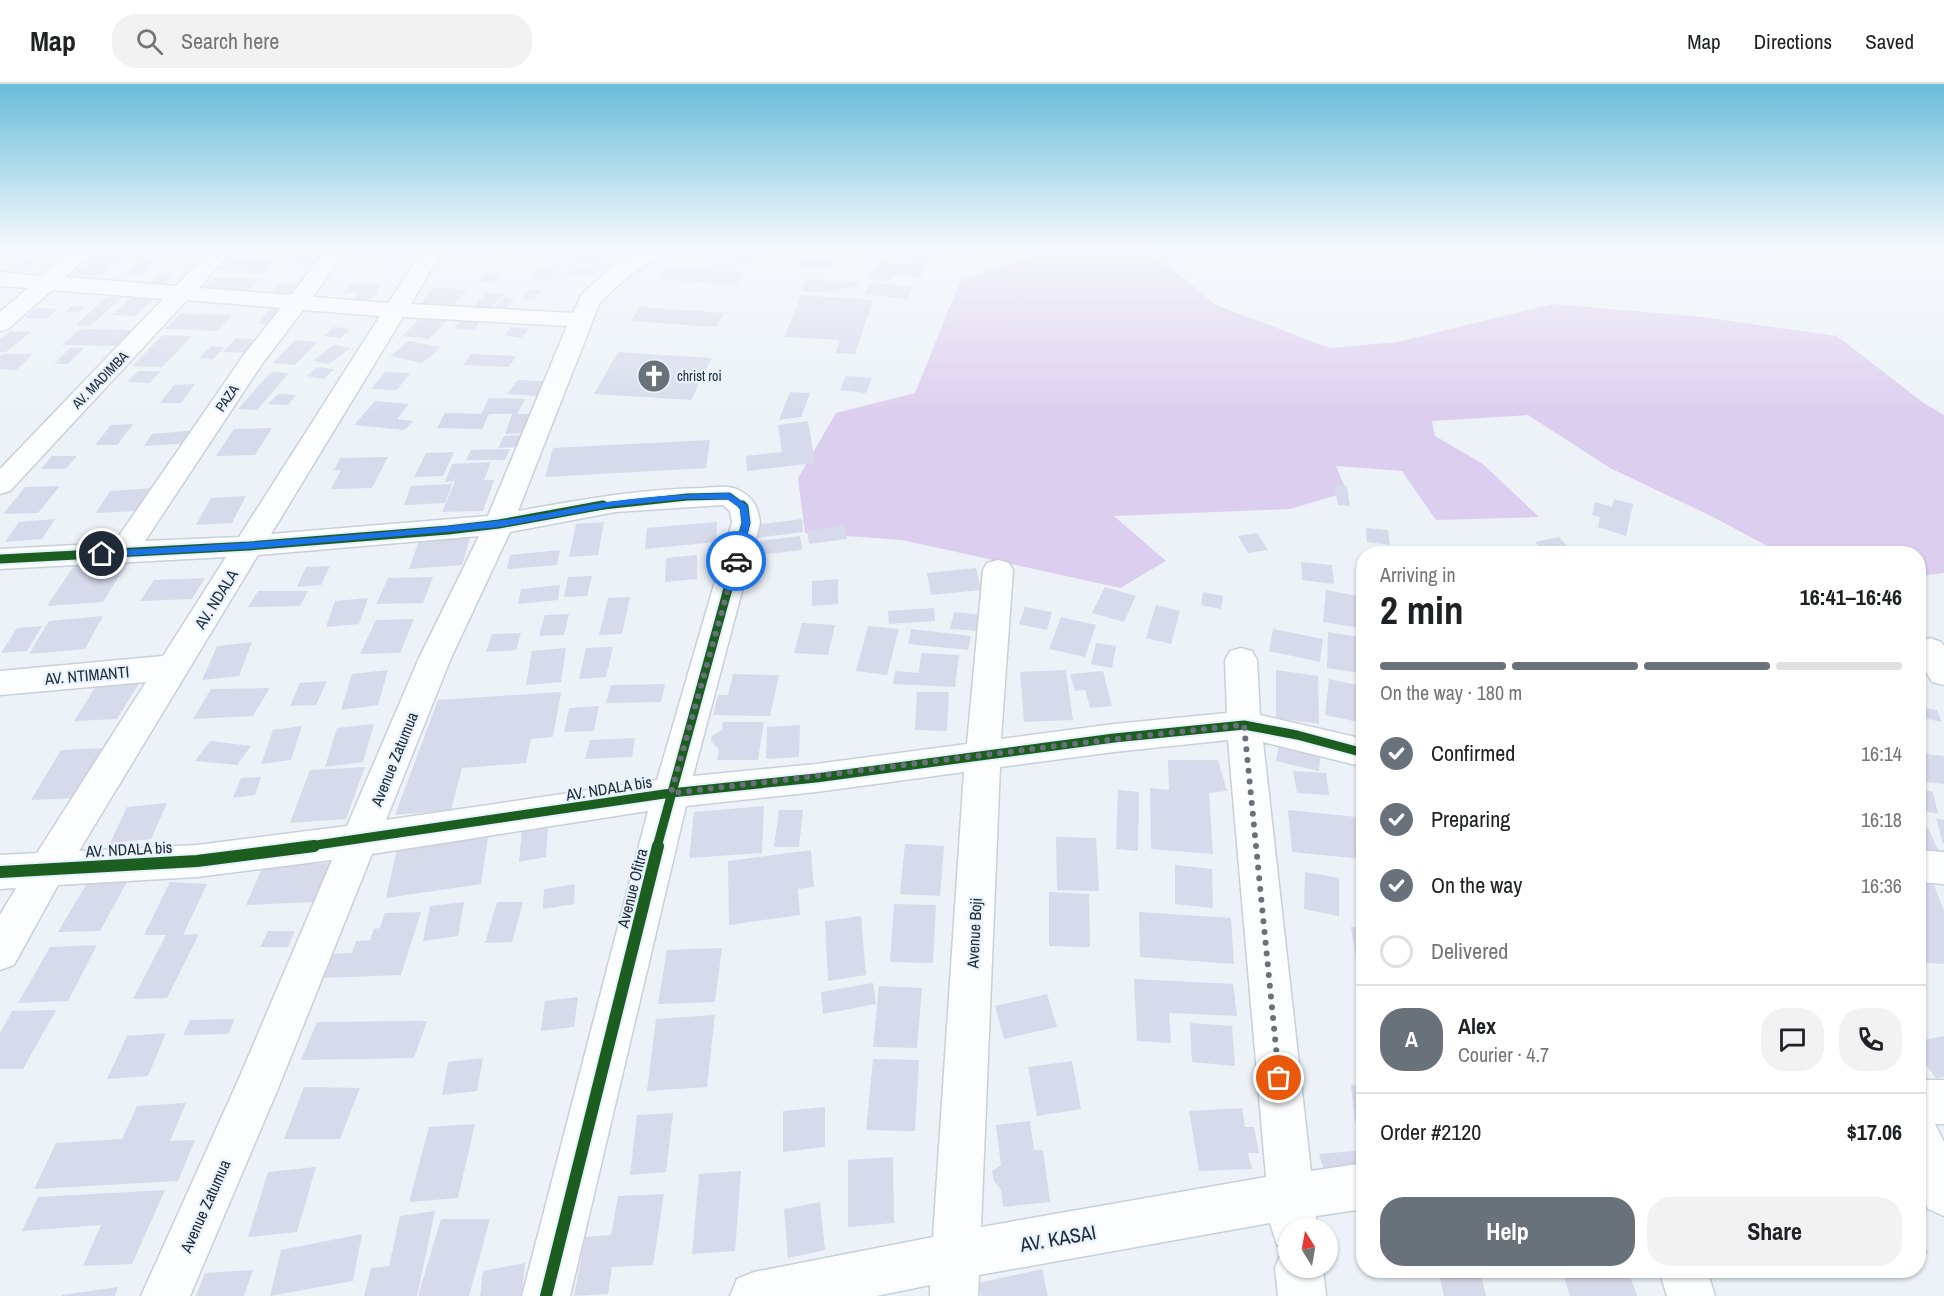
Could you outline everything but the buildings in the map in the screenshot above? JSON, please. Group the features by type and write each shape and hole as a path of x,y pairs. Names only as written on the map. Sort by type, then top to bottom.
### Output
{"street":[{"path":"0,324 22,305"},
{"name":"AV. MADIMBA","path":"0,485 172,305"},
{"name":"PAZA","path":"122,553 252,362 295,305"},
{"path":"337,305 581,320"},
{"name":"AV. NDALA","path":"0,952 48,868 399,305"},
{"name":"Avenue Zatumua","path":"165,1296 255,1091 435,658 500,524 588,305"},
{"name":"Avenue Ofitra","path":"500,524 615,503 729,496 744,507 746,523 671,793 546,1296"},
{"path":"0,559 249,546 500,524"},
{"name":"Avenue Boji","path":"956,1276 983,754 998,570"},
{"path":"1241,660 1244,725 1292,1212"},
{"name":"AV. NTIMANTI","path":"0,683 174,667"},
{"name":"AV. NDALA bis","path":"0,872 197,861 361,840 671,793 816,778 983,754 1244,725 1297,735 1356,751"},
{"path":"1926,867 1944,868"},
{"path":"1926,1102 1944,1102"},
{"path":"1926,1154 1944,1193"},
{"name":"AV. KASAI","path":"754,1296 956,1276 1292,1212 1356,1189"},
{"path":"1300,1278 1302,1296"},
{"path":"1685,1278 1691,1296"}],"shaded area":[{"path":"951,305 1215,305 1330,348 1397,342 1551,305 1703,317 1837,336 1925,404 1944,415 1944,573 1926,575 1926,546 1768,546 1610,468 1528,415 1432,421 1435,436 1483,464 1539,517 1436,520 1402,471 1336,466 1347,492 1290,509 1114,516 1166,561 1120,588 902,540 805,533 798,478 836,413 915,393"}],"cycle path":[{"path":"0,559 249,546 448,530 499,524 615,503 687,497 729,496 744,507 746,523 671,793 546,1296"},
{"path":"0,872 197,861 361,840 671,793 816,778 1114,738 1244,725 1297,735 1356,751"}],"way so far":[{"path":"736,561 671,793 816,778 1114,738 1244,725 1279,1078"}],"place":[{"name":"christ roi","path":"654,376"}],"route":[{"path":"102,554 249,546 448,530 500,524 615,503 729,496 744,507 746,523 736,561"}]}
